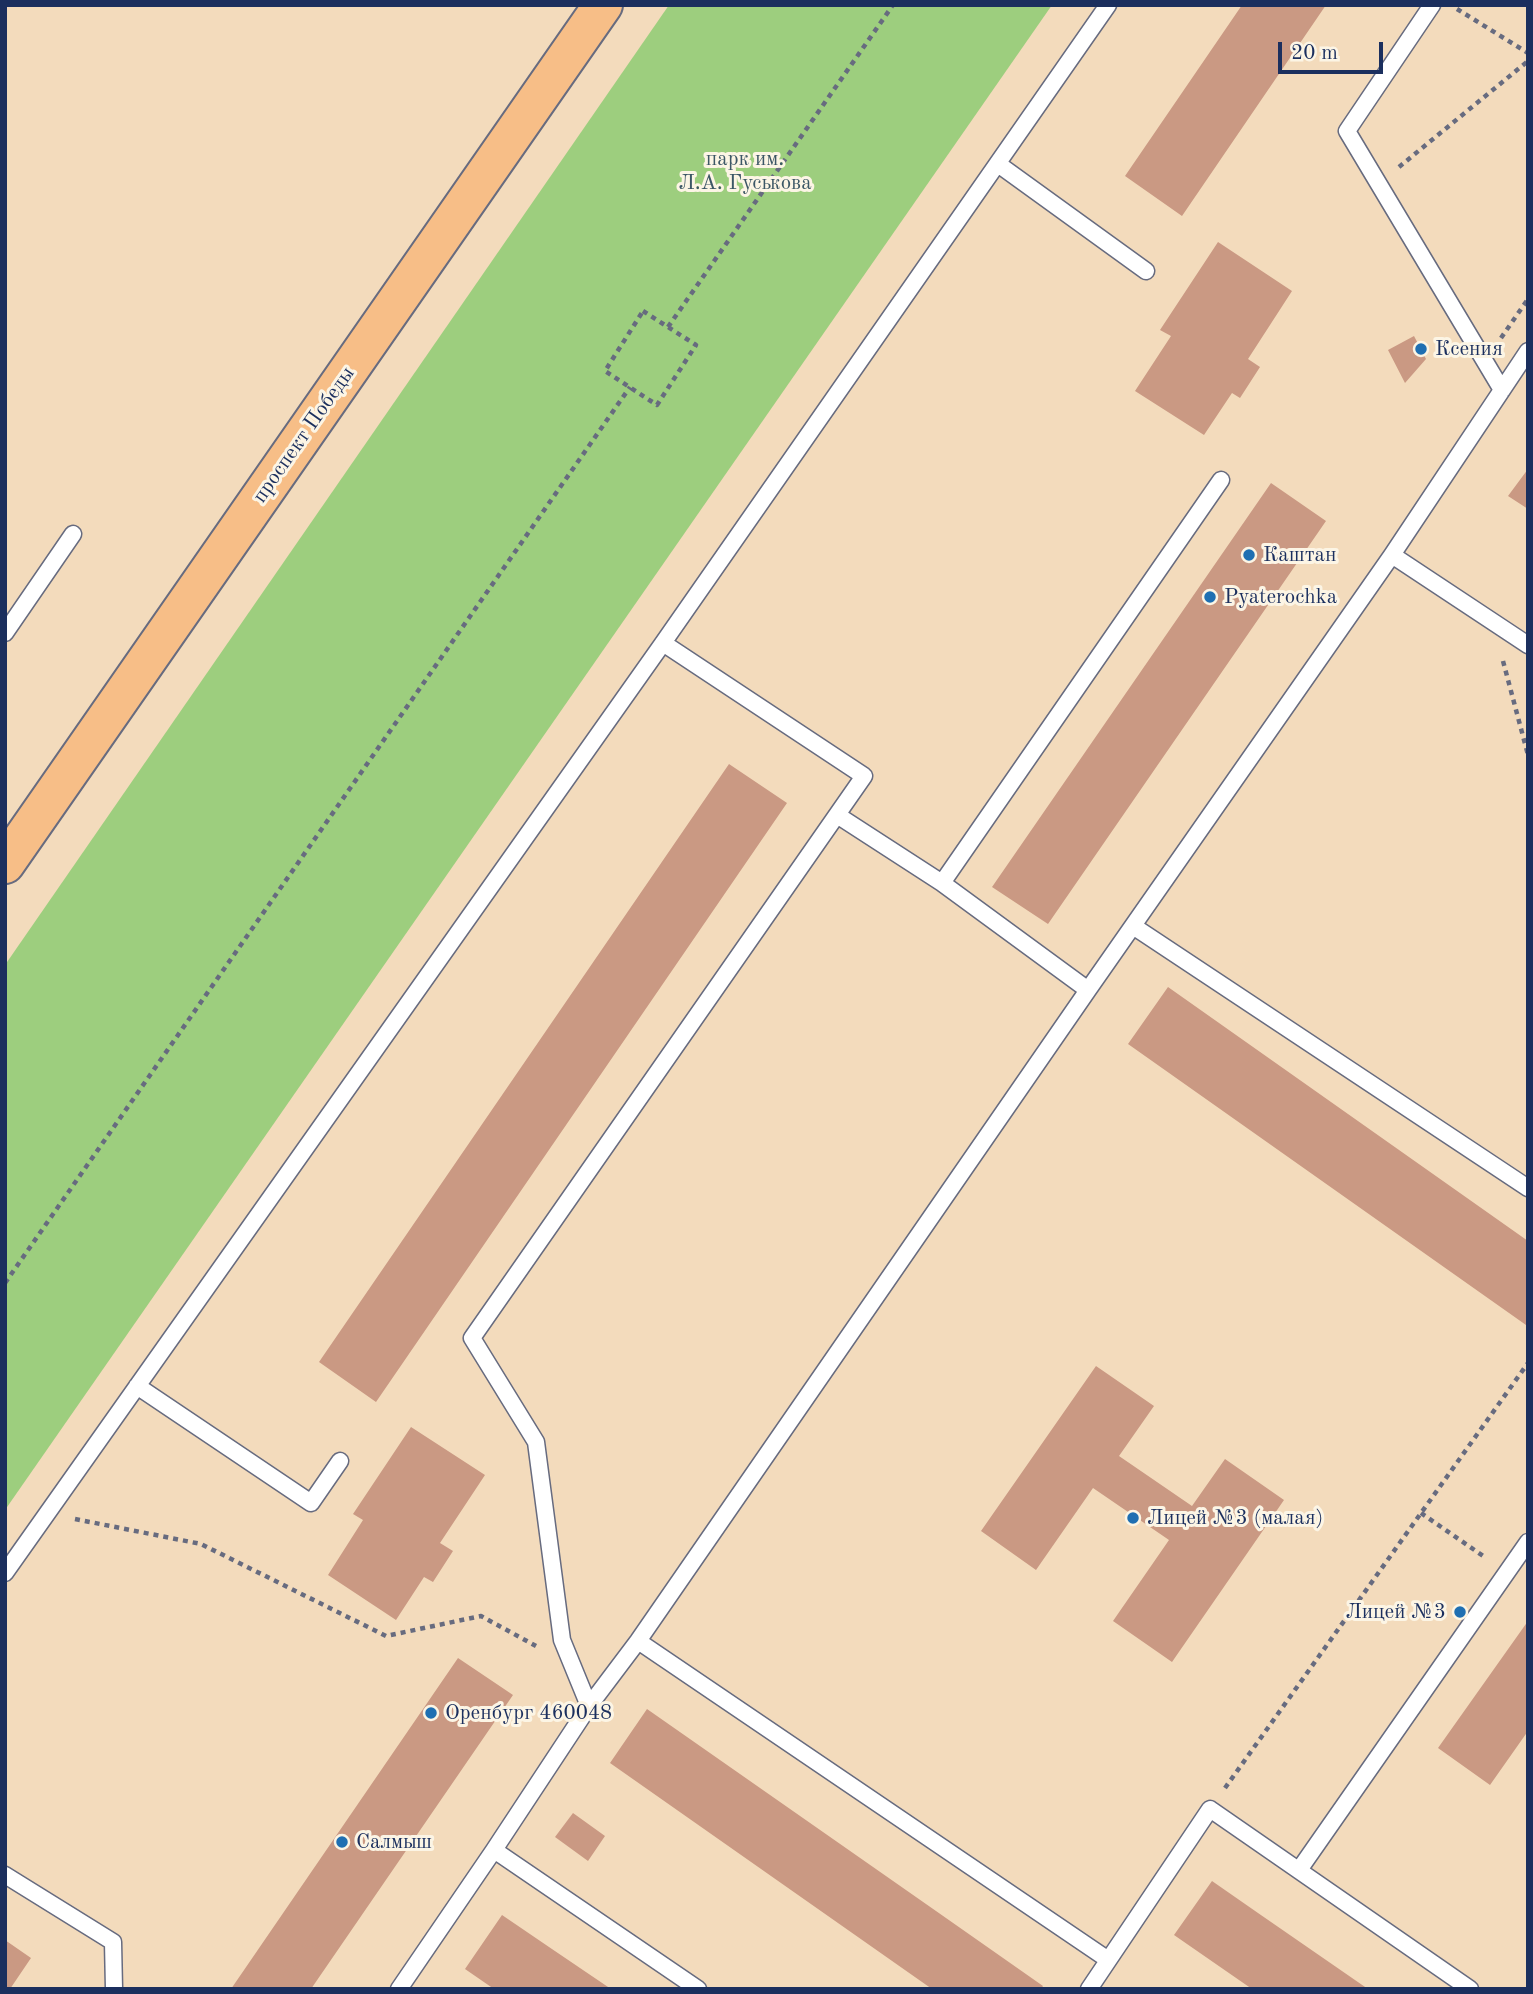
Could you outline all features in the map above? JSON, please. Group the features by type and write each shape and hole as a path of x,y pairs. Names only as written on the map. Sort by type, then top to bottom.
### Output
{"main road":[{"name":"проспект Победы","path":"5,864 603,5"}],"lane":[{"path":"5,1573 663,643 1108,5"},
{"path":"1432,5 1347,131 1502,390"},
{"path":"998,164 1146,271"},
{"path":"399,1989 589,1706 638,1642 1392,555 1528,351"},
{"path":"942,883 1222,480"},
{"path":"5,633 74,534"},
{"path":"1392,555 1528,645"},
{"path":"589,1706 562,1640 536,1442 472,1338 864,776 663,643"},
{"path":"837,815 942,883 1088,990"},
{"path":"1133,926 1528,1188"},
{"path":"137,1386 312,1503 340,1461"},
{"path":"1299,1870 1528,1542"},
{"path":"638,1642 1107,1959"},
{"path":"1089,1989 1210,1809 1470,1989"},
{"path":"494,1850 698,1989"},
{"path":"5,1875 113,1942 114,1989"}],"path":[{"path":"668,327 893,5"},
{"path":"1451,5 1528,53"},
{"path":"1378,183 1528,61"},
{"path":"1485,362 1528,299"},
{"path":"643,311 696,345 657,405 630,387 605,371 643,311"},
{"path":"5,1283 630,387"},
{"path":"1493,621 1528,755"},
{"path":"1210,1809 1528,1363"},
{"path":"47,1513 201,1544 386,1636 481,1616 543,1650"},
{"path":"1421,1513 1507,1572"}],"green space":[{"name":"парк им. Л.А. Гуськова","path":"669,5 1052,5 5,1510 5,965"}],"building":[{"path":"1242,5 1326,5 1182,216 1125,176"},
{"path":"1218,242 1292,291 1248,359 1260,367 1240,398 1232,393 1204,435 1135,391 1171,336 1160,330"},
{"path":"1414,336 1426,359 1405,383 1388,350"},
{"path":"1528,469 1528,509 1508,496"},
{"path":"1271,483 1326,521 1048,924 992,887"},
{"path":"729,764 787,803 376,1402 319,1362"},
{"path":"1168,987 1528,1241 1526,1325 1128,1044"},
{"path":"1096,1366 1154,1406 1119,1456 1192,1506 1225,1459 1284,1500 1172,1662 1113,1621 1169,1540 1093,1488 1036,1570 981,1531"},
{"path":"411,1427 485,1475 440,1543 453,1551 433,1582 424,1577 396,1620 328,1575 363,1520 353,1514"},
{"path":"1528,1621 1528,1731 1490,1785 1438,1748"},
{"path":"458,1658 513,1695 311,1989 231,1989"},
{"path":"647,1709 1043,1986 1041,1989 932,1989 610,1763"},
{"path":"573,1813 605,1836 588,1861 555,1837"},
{"path":"1212,1881 1368,1989 1252,1989 1174,1935"},
{"path":"502,1915 611,1989 494,1989 465,1969"},
{"path":"5,1940 31,1958 10,1989 5,1989"}],"place":[{"name":"Ксения","path":"1421,349"},
{"name":"Каштан","path":"1249,555"},
{"name":"Pyaterochka","path":"1210,597"},
{"name":"Лицей №3 (малая)","path":"1133,1518"},
{"name":"Лицей №3","path":"1460,1612"},
{"name":"Оренбург 460048","path":"431,1713"},
{"name":"Салмыш","path":"342,1842"}]}
